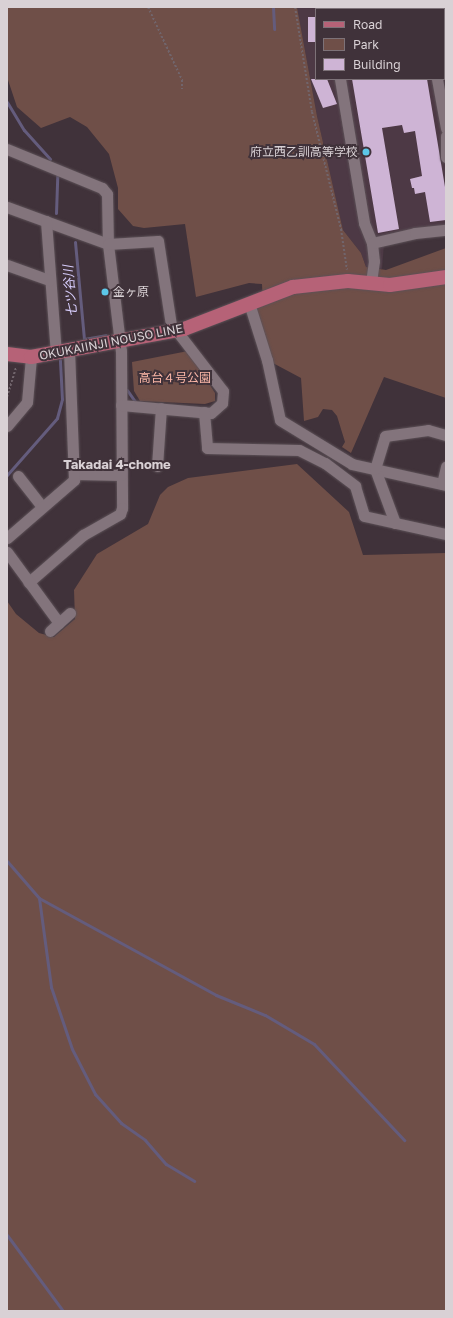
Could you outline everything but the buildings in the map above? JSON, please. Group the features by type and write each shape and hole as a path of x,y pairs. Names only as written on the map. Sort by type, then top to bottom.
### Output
{"main road":[{"name":"OKUKAIINJI NOUSO LINE","path":"19,356 63,351 174,331 293,288 348,281 390,285 446,277"}],"street":[{"path":"340,80 364,222 372,243 374,261 371,283"},
{"path":"437,80 446,128"},
{"path":"446,136 446,157"},
{"path":"7,149 102,188 107,194 108,244 119,341 122,475 120,514 82,535 29,582"},
{"path":"7,206 108,244 158,241 174,331 223,391 222,403 211,412 121,404"},
{"path":"7,538 74,480 75,474 63,351 49,280 46,221"},
{"path":"372,243 415,233 446,230"},
{"path":"7,266 49,280"},
{"path":"249,303 267,360 280,420 352,464 444,484 446,466"},
{"path":"7,426 27,402 19,356"},
{"path":"157,466 161,408"},
{"path":"204,412 207,448 299,450 325,463 355,486 364,516 446,534"},
{"path":"395,522 375,469 385,436 428,430 446,435"},
{"path":"75,474 122,475"},
{"path":"18,476 42,507"},
{"path":"7,552 59,623"},
{"path":"50,631 70,613"}],"path":[{"path":"148,7 182,80 182,89"},
{"path":"295,7 318,139 341,229 348,281"},
{"path":"7,397 19,356"}],"shaded area":[{"path":"297,7 446,7 446,236 384,243 382,269 366,267 361,253 343,230 317,116"}],"green space":[{"path":"7,7 297,7 317,116 343,230 361,253 366,267 386,270 446,248 446,398 384,377 351,453 342,447 345,442 337,416 332,410 323,409 318,417 304,421 301,378 271,362 256,313 258,307 263,305 262,284 249,283 196,297 185,224 144,228 133,226 118,209 118,188 109,154 87,127 70,117 41,128 17,107 7,77"},
{"name":"高台４号公園","path":"188,351 215,393 215,401 205,404 140,401 134,391 132,362"},
{"path":"297,464 349,512 363,555 446,553 446,1311 7,1311 7,601 16,614 39,633 54,637 75,619 74,590 97,554 148,524 160,495 168,487 188,478"}],"waterway":[{"path":"273,7 274,29"},
{"name":"七ツ谷川","path":"7,102 24,130 50,159"},
{"name":"七ツ谷川","path":"56,213 57,175"},
{"name":"七ツ谷川","path":"75,242 84,339 106,335"},
{"path":"7,475 57,418 62,399 60,360"},
{"path":"127,390 136,403"},
{"path":"7,861 39,898 216,995 265,1015 314,1044 404,1140"},
{"path":"39,898 51,987 72,1049 95,1094 121,1123 145,1140 166,1164 194,1181"},
{"path":"7,1235 63,1311"}],"place":[{"name":"府立西乙訓高等学校","path":"366,152"},
{"name":"金ヶ原","path":"105,292"}],"district":[{"name":"Takadai 4-chome","path":"117,464"}]}
